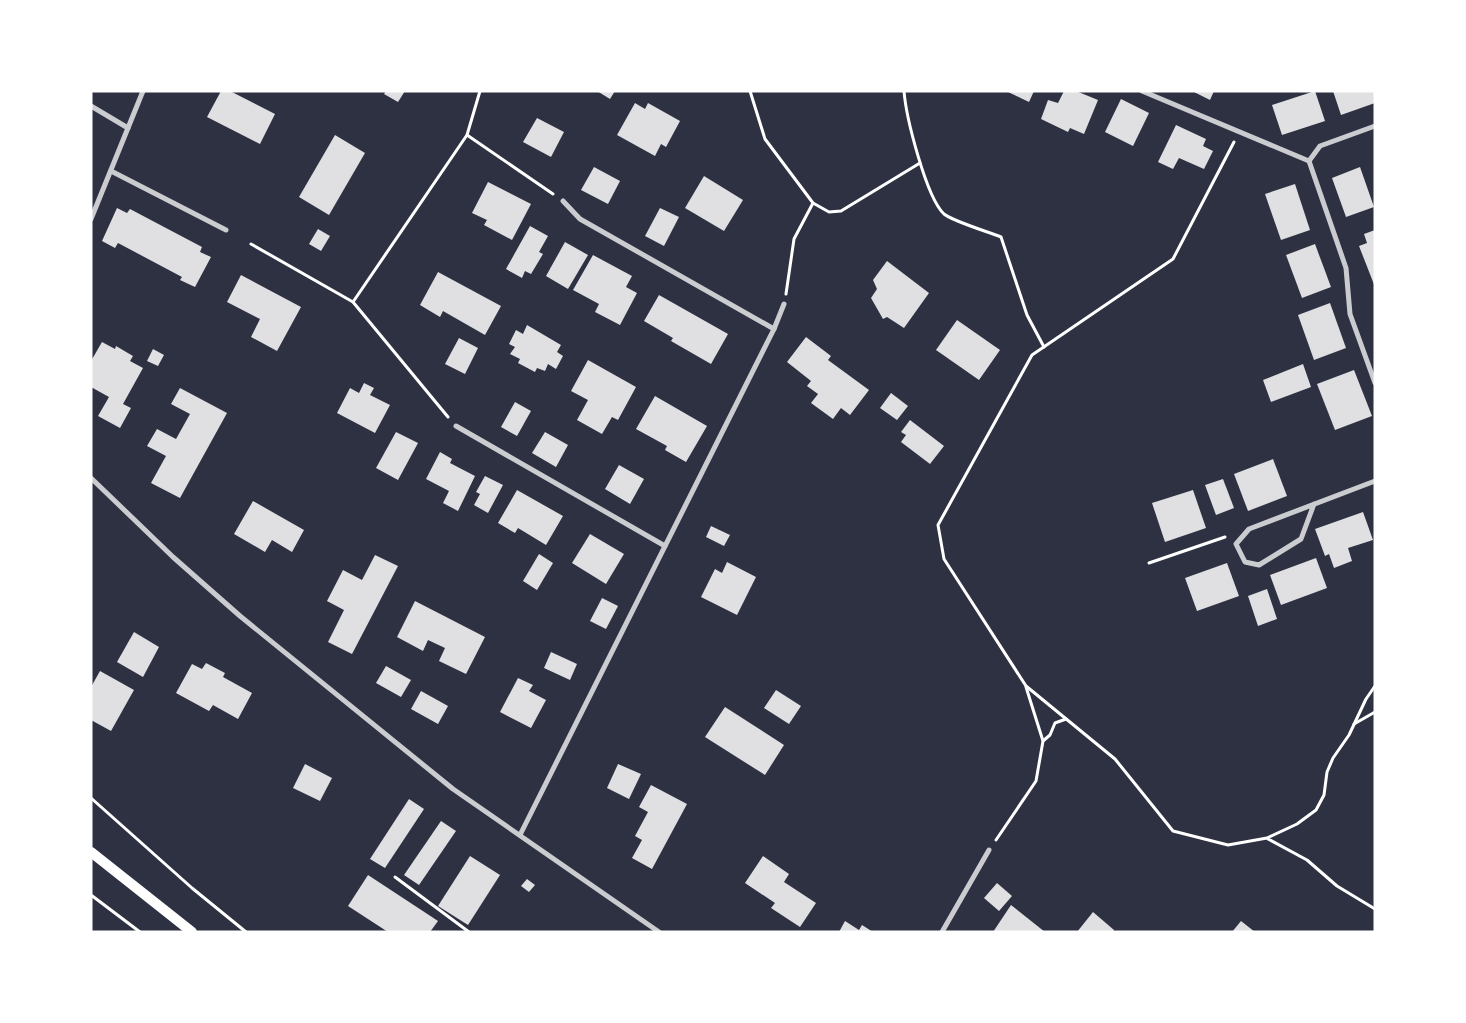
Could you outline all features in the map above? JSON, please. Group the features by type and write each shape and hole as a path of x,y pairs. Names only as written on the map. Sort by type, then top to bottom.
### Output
{"main road":[{"path":"91,852 192,932"}],"street":[{"path":"91,219 143,91"},
{"path":"1142,91 1309,161 1346,268 1350,314 1375,383"},
{"path":"91,106 128,128"},
{"path":"1309,161 1320,146 1375,126"},
{"path":"111,170 226,230"},
{"path":"563,201 580,220 774,329"},
{"path":"520,835 774,329 784,304"},
{"path":"456,426 665,546"},
{"path":"91,478 173,557 240,616 453,789 659,932"},
{"path":"1314,504 1301,538 1259,565 1245,562 1236,544 1249,529 1314,504 1373,483 1375,481"},
{"path":"942,932 989,850"}],"path":[{"path":"353,302 467,135 480,91"},
{"path":"750,91 765,139 813,203 829,212 841,211 920,163"},
{"path":"904,91 920,163 932,194 945,214 1001,237 1028,314 1044,347"},
{"path":"989,850 1036,781 1043,740 1026,686 944,559 938,525 1032,355 1172,259 1239,133"},
{"path":"467,135 563,201"},
{"path":"784,304 794,239 813,203"},
{"path":"251,244 353,302 456,426"},
{"path":"1149,563 1249,529"},
{"path":"1026,686 1116,759 1173,831 1228,845 1267,838 1297,824 1316,810 1324,795 1327,772 1366,699 1375,686"},
{"path":"1354,724 1375,712"},
{"path":"1043,740 1050,735 1055,723 1066,719"},
{"path":"91,798 192,888 246,932"},
{"path":"1267,838 1307,860 1337,886 1375,909"},
{"path":"394,877 469,932"},
{"path":"91,895 140,932"}],"building":[{"path":"221,91 230,91 275,114 260,144 207,117"},
{"path":"386,91 405,91 398,102 384,94"},
{"path":"597,91 615,91 610,99"},
{"path":"1006,91 1034,91 1029,102"},
{"path":"1064,91 1076,91 1098,100 1084,134 1070,128 1068,132 1041,119 1048,100 1058,103"},
{"path":"1192,91 1214,91 1210,100"},
{"path":"1315,91 1325,121 1282,135 1272,105"},
{"path":"1333,91 1375,91 1375,103 1341,115"},
{"path":"1121,99 1149,113 1133,146 1105,132"},
{"path":"635,103 645,109 648,103 680,121 666,147 661,144 655,156 617,135"},
{"path":"537,118 564,132 551,157 523,142"},
{"path":"1176,125 1206,139 1203,146 1213,151 1204,169 1179,158 1173,169 1158,162"},
{"path":"335,135 365,153 329,215 299,197"},
{"path":"594,167 620,181 608,204 581,190"},
{"path":"1360,167 1374,207 1346,217 1332,178"},
{"path":"704,176 743,200 724,231 685,208"},
{"path":"488,182 531,204 512,240 484,225 487,220 472,213"},
{"path":"1295,184 1310,230 1281,240 1265,194"},
{"path":"117,208 127,213 130,209 202,247 200,252 211,257 195,287 180,280 182,277 118,243 115,248 102,241"},
{"path":"660,208 679,217 664,246 645,236"},
{"path":"530,226 548,236 539,252 543,254 531,274 525,271 522,278 506,269"},
{"path":"318,229 330,236 321,251 309,244"},
{"path":"1375,230 1375,287 1359,246 1367,243 1364,234"},
{"path":"565,242 588,255 568,289 546,276"},
{"path":"1315,244 1331,287 1302,298 1286,255"},
{"path":"593,255 632,276 626,287 637,293 620,325 595,312 599,304 573,290"},
{"path":"887,261 929,293 904,328 887,317 883,319 871,298 877,289 873,280"},
{"path":"438,272 501,306 485,335 443,311 440,317 420,305"},
{"path":"241,275 301,307 277,351 251,337 260,319 227,302"},
{"path":"659,295 728,334 711,364 671,341 673,338 644,321"},
{"path":"1330,303 1346,348 1314,360 1298,315"},
{"path":"957,320 1000,350 979,380 936,350"},
{"path":"527,325 561,345 557,352 563,356 556,369 548,364 545,371 537,368 535,372 518,363 520,359 510,354 515,347 509,344 516,330 523,334"},
{"path":"806,337 831,356 828,360 869,390 850,415 841,408 833,419 811,403 818,394 807,386 811,381 787,362"},
{"path":"459,338 478,348 465,374 445,364"},
{"path":"102,342 115,349 116,346 133,356 130,361 143,368 123,404 131,408 120,428 98,416 109,397 91,387 91,361"},
{"path":"153,349 164,355 158,366 147,361"},
{"path":"588,360 636,387 618,420 612,417 602,434 577,420 588,400 571,391"},
{"path":"1303,364 1311,387 1271,402 1263,380"},
{"path":"1354,370 1372,416 1335,430 1317,384"},
{"path":"364,383 374,388 370,395 390,405 375,433 337,413 350,388 359,393"},
{"path":"180,388 227,413 180,498 151,483 166,456 147,446 157,429 176,439 190,414 171,404"},
{"path":"891,393 908,406 897,420 880,408"},
{"path":"655,396 707,426 686,462 665,450 667,446 636,429"},
{"path":"515,402 531,411 517,436 501,427"},
{"path":"910,420 944,446 930,464 901,442 906,435 901,432"},
{"path":"396,432 418,443 398,480 376,468"},
{"path":"545,432 568,445 556,467 532,453"},
{"path":"440,452 452,459 450,463 475,476 458,511 443,503 449,491 426,479"},
{"path":"1273,459 1287,496 1248,511 1234,474"},
{"path":"619,465 644,479 630,504 605,489"},
{"path":"485,476 503,485 488,513 474,505 480,494 476,492"},
{"path":"1223,479 1234,508 1216,515 1205,485"},
{"path":"517,490 563,516 546,545 518,528 515,533 498,523"},
{"path":"1193,490 1206,528 1165,542 1152,503"},
{"path":"253,501 304,530 292,552 272,540 265,552 234,534"},
{"path":"1363,512 1373,540 1348,548 1352,561 1334,568 1329,554 1325,556 1315,529"},
{"path":"711,526 730,535 724,546 706,537"},
{"path":"590,534 624,554 606,584 572,563"},
{"path":"539,554 553,563 537,590 523,581"},
{"path":"375,555 398,566 352,654 328,642 344,610 327,601 343,570 362,580"},
{"path":"1316,558 1327,588 1281,605 1270,575"},
{"path":"727,562 756,577 737,615 701,597 715,569 722,573"},
{"path":"1227,563 1239,596 1197,611 1185,578"},
{"path":"1267,589 1277,619 1258,626 1248,596"},
{"path":"602,598 618,606 606,629 590,621"},
{"path":"415,601 485,637 466,674 439,661 445,648 428,640 423,651 397,637"},
{"path":"134,632 159,647 143,677 117,662"},
{"path":"551,652 577,664 570,680 544,668"},
{"path":"206,663 225,673 223,677 252,693 238,719 213,705 209,711 176,693 192,664 202,669"},
{"path":"386,666 411,680 401,697 376,683"},
{"path":"100,671 134,690 111,731 91,720 91,687"},
{"path":"518,678 533,685 529,691 546,700 531,728 500,712"},
{"path":"776,690 801,706 789,724 764,708"},
{"path":"421,691 448,706 438,724 411,709"},
{"path":"725,707 784,745 765,775 705,737"},
{"path":"305,764 332,778 320,801 293,788"},
{"path":"618,764 641,774 629,799 607,788"},
{"path":"651,785 687,804 652,869 632,858 642,840 635,836 648,812 639,807"},
{"path":"409,799 424,809 385,868 370,859"},
{"path":"441,821 456,831 419,885 404,875"},
{"path":"470,856 500,875 468,925 438,906"},
{"path":"763,856 789,874 784,882 816,903 800,927 771,908 775,903 745,883"},
{"path":"368,875 438,921 430,932 388,932 348,906"},
{"path":"527,879 535,885 529,892 521,886"},
{"path":"997,883 1012,896 999,911 984,898"},
{"path":"1011,905 1045,932 993,932"},
{"path":"1093,912 1114,930 1113,932 1077,932"},
{"path":"845,921 859,930 862,925 873,932 839,932"},
{"path":"1241,921 1255,932 1232,932"}]}
